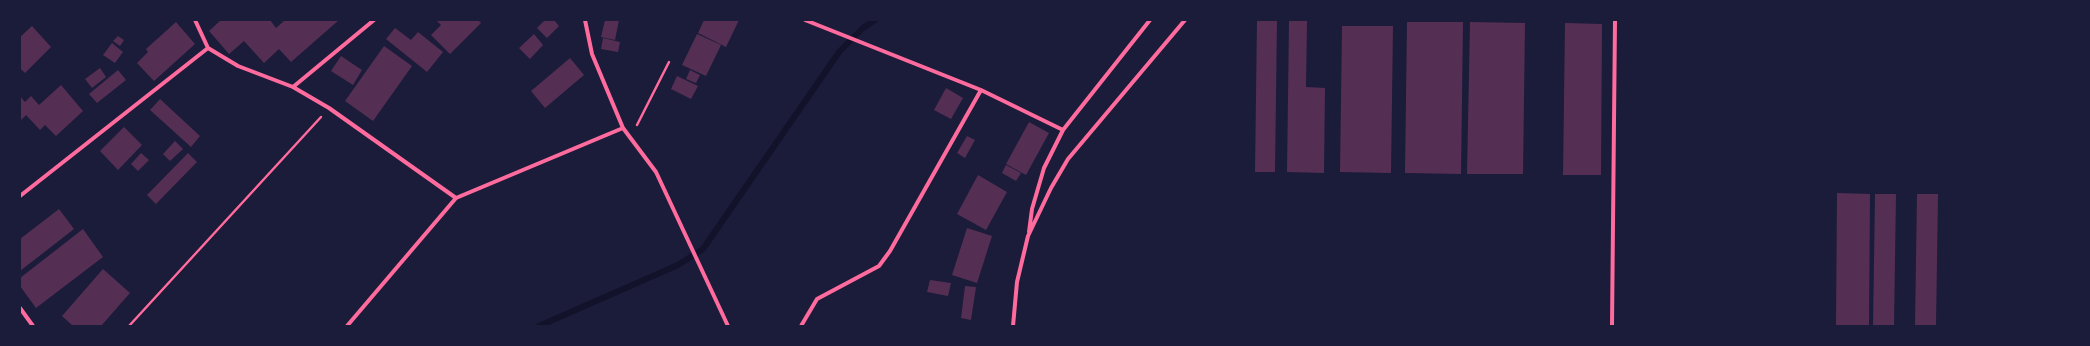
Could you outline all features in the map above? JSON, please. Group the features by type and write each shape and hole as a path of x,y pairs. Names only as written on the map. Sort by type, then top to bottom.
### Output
{"street":[{"path":"196,20 208,48 238,66 293,87 329,108 456,198"},
{"path":"293,87 374,20"},
{"path":"585,20 592,54 623,128 656,172 728,326"},
{"path":"805,20 981,90 1063,130"},
{"path":"1013,326 1017,282 1028,236 1032,209 1044,168 1063,130 1150,20"},
{"path":"1028,236 1051,188 1068,159 1185,20"},
{"path":"1612,326 1615,20"},
{"path":"20,196 208,48"},
{"path":"801,326 817,299 878,266 890,251 981,90"},
{"path":"347,326 456,198 623,128"},
{"path":"20,308 33,326"}],"path":[{"path":"637,125 670,62"},
{"path":"129,326 329,108"}],"building":[{"path":"221,20 270,20 276,28 285,20 339,20 291,62 279,49 264,63 244,41 229,54 209,31"},
{"path":"478,20 481,23 450,54 431,35 441,25 437,21"},
{"path":"545,20 554,20 559,26 547,38 537,28"},
{"path":"605,20 619,20 615,40 601,37"},
{"path":"704,20 739,20 726,47 698,33"},
{"path":"1257,20 1277,20 1275,172 1255,172"},
{"path":"1289,21 1307,21 1306,87 1325,88 1324,173 1287,172"},
{"path":"176,22 195,44 154,81 137,63 148,52 146,49"},
{"path":"1407,22 1463,22 1461,174 1405,173"},
{"path":"1470,22 1525,23 1523,174 1467,174"},
{"path":"1565,23 1602,24 1601,175 1563,175"},
{"path":"32,26 51,47 25,73 20,68 20,37"},
{"path":"1342,26 1393,26 1391,173 1340,172"},
{"path":"395,28 411,40 418,32 443,52 427,72 386,39"},
{"path":"534,34 543,45 530,59 519,48"},
{"path":"697,34 721,45 706,76 682,65"},
{"path":"118,36 124,40 120,46 113,41"},
{"path":"603,38 620,42 618,52 601,49"},
{"path":"112,43 123,52 115,63 103,55"},
{"path":"384,46 412,66 373,121 345,101"},
{"path":"341,56 362,70 353,85 331,71"},
{"path":"570,58 584,75 545,108 531,91"},
{"path":"100,68 106,77 92,88 85,79"},
{"path":"118,70 126,80 97,103 89,94"},
{"path":"690,70 700,75 696,83 686,79"},
{"path":"677,76 698,86 691,99 671,89"},
{"path":"61,85 83,111 56,136 45,125 40,130 26,115 20,121 20,96 25,102 31,96 39,105"},
{"path":"946,88 963,98 951,119 934,110"},
{"path":"160,99 200,136 191,147 150,110"},
{"path":"1029,122 1049,133 1026,175 1006,164"},
{"path":"124,127 142,145 118,170 100,151"},
{"path":"967,136 975,140 965,158 957,153"},
{"path":"175,141 183,149 170,161 163,154"},
{"path":"141,153 149,160 138,171 131,164"},
{"path":"188,153 197,162 156,204 147,195"},
{"path":"1006,165 1021,173 1016,181 1002,173"},
{"path":"978,175 1007,192 986,230 957,214"},
{"path":"1837,193 1870,194 1869,326 1836,326"},
{"path":"1875,194 1896,194 1894,326 1873,326"},
{"path":"1917,194 1938,194 1936,326 1915,326"},
{"path":"59,209 74,229 20,271 20,239"},
{"path":"967,228 992,236 977,283 952,275"},
{"path":"83,229 103,257 36,308 20,286 20,278"},
{"path":"103,269 130,293 101,326 73,326 62,316"},
{"path":"930,280 951,283 948,296 927,292"},
{"path":"965,286 976,287 971,320 961,318"}],"waterway":[{"path":"539,326 678,265 703,249 839,52 863,28 875,20"}]}
